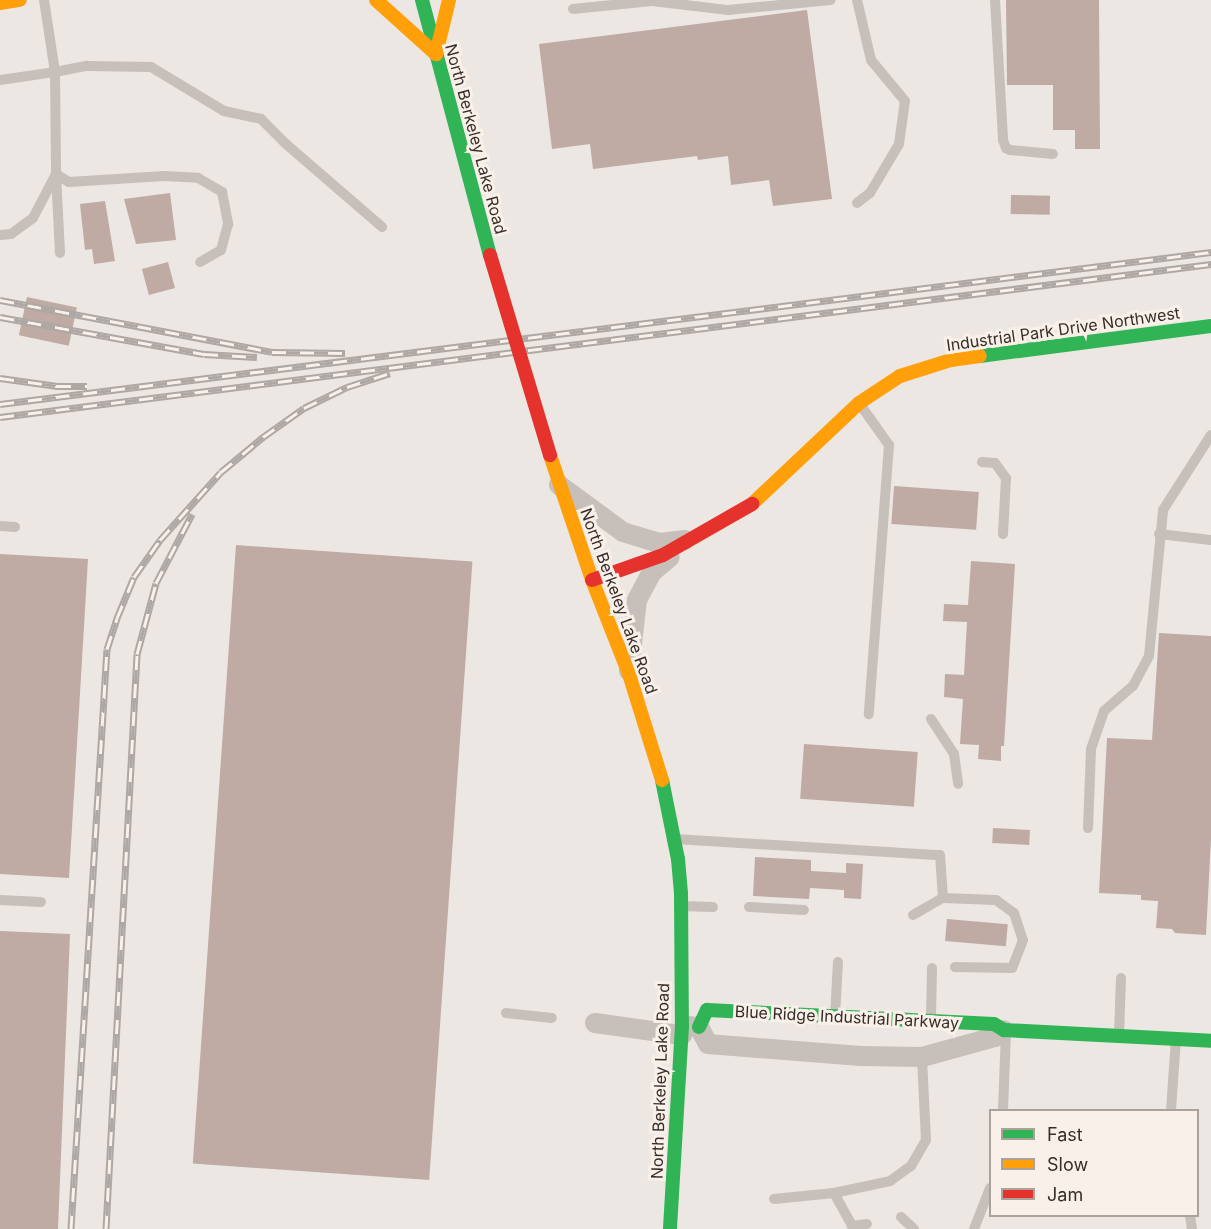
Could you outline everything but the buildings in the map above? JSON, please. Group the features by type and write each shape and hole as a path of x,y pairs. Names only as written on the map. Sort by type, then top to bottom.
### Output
{"street":[{"path":"1,2 20,0"},
{"path":"376,0 436,54 449,0"},
{"name":"North Berkeley Lake Road","path":"422,0 490,255 559,485 592,580 629,674 664,787 674,839 681,906 688,1029 670,1229"},
{"name":"Industrial Park Drive Northwest","path":"592,580 663,555 752,504 859,403 900,375 951,360 1211,326"},
{"path":"559,485 623,532 660,543 694,539"},
{"path":"629,674 638,600 652,572 694,539"},
{"name":"Blue Ridge Industrial Parkway","path":"1005,1030 995,1037 922,1057 861,1056 708,1044 688,1029 707,1010 994,1024 1005,1030 1211,1041"},
{"path":"595,1023 688,1029"}],"lane":[{"path":"44,0 55,72 56,174 60,254"},
{"path":"573,9 652,1 728,10 831,0"},
{"path":"857,0 871,60 905,101 899,144 870,194 857,202"},
{"path":"995,0 1003,140 1006,148 1053,154"},
{"path":"0,80 87,66 151,67 224,111 261,119 286,144 382,227"},
{"path":"0,235 11,234 33,218 56,174"},
{"path":"56,174 69,182 164,176 198,178 222,192 228,224 221,250 200,262"},
{"path":"859,403 889,445 869,714"},
{"path":"1088,828 1091,750 1104,711 1133,686 1149,656 1163,510 1211,435"},
{"path":"982,462 995,463 1006,478 1002,534"},
{"path":"0,526 15,527"},
{"path":"1159,534 1211,540"},
{"path":"931,719 954,754 958,784"},
{"path":"674,839 940,855 943,898"},
{"path":"913,915 943,898 996,900 1014,913 1023,940 1012,968 955,967"},
{"path":"0,900 41,902"},
{"path":"681,906 713,907"},
{"path":"749,908 804,910"},
{"path":"835,1018 838,962"},
{"path":"931,1021 932,968"},
{"path":"1119,1036 1121,978"},
{"path":"507,1013 552,1018"},
{"path":"1003,1109 1005,1030"},
{"path":"1172,1105 1176,1039"},
{"path":"774,1199 834,1194 890,1181 911,1166 926,1140 922,1057"},
{"path":"975,1228 989,1191"},
{"path":"834,1194 852,1226 867,1224"},
{"path":"901,1217 914,1229"}],"railway":[{"path":"0,404 1211,252"},
{"path":"0,417 1211,264"},
{"path":"0,300 272,352 345,353"},
{"path":"0,317 204,354 257,357"},
{"path":"71,1229 107,649 117,618 134,577 160,540 221,472 263,437 304,408 347,387 390,373"},
{"path":"0,378 57,386 87,386"},
{"path":"106,1229 137,654 156,583 192,514"}],"traffic: fast":[{"path":"422,0 490,255"},
{"path":"980,356 1211,326"},
{"path":"662,780 678,859 681,894 682,1026 670,1229"},
{"path":"699,1027 707,1010 994,1024 1004,1030 1211,1041"}],"traffic: slow":[{"path":"0,3 20,0"},
{"path":"376,0 436,54"},
{"path":"436,54 449,0"},
{"path":"752,504 859,403 900,376 951,360 980,356"},
{"path":"550,455 592,580 629,674 662,780"}],"traffic: jam":[{"path":"490,255 550,455"},
{"path":"592,580 663,555 752,504"}]}
